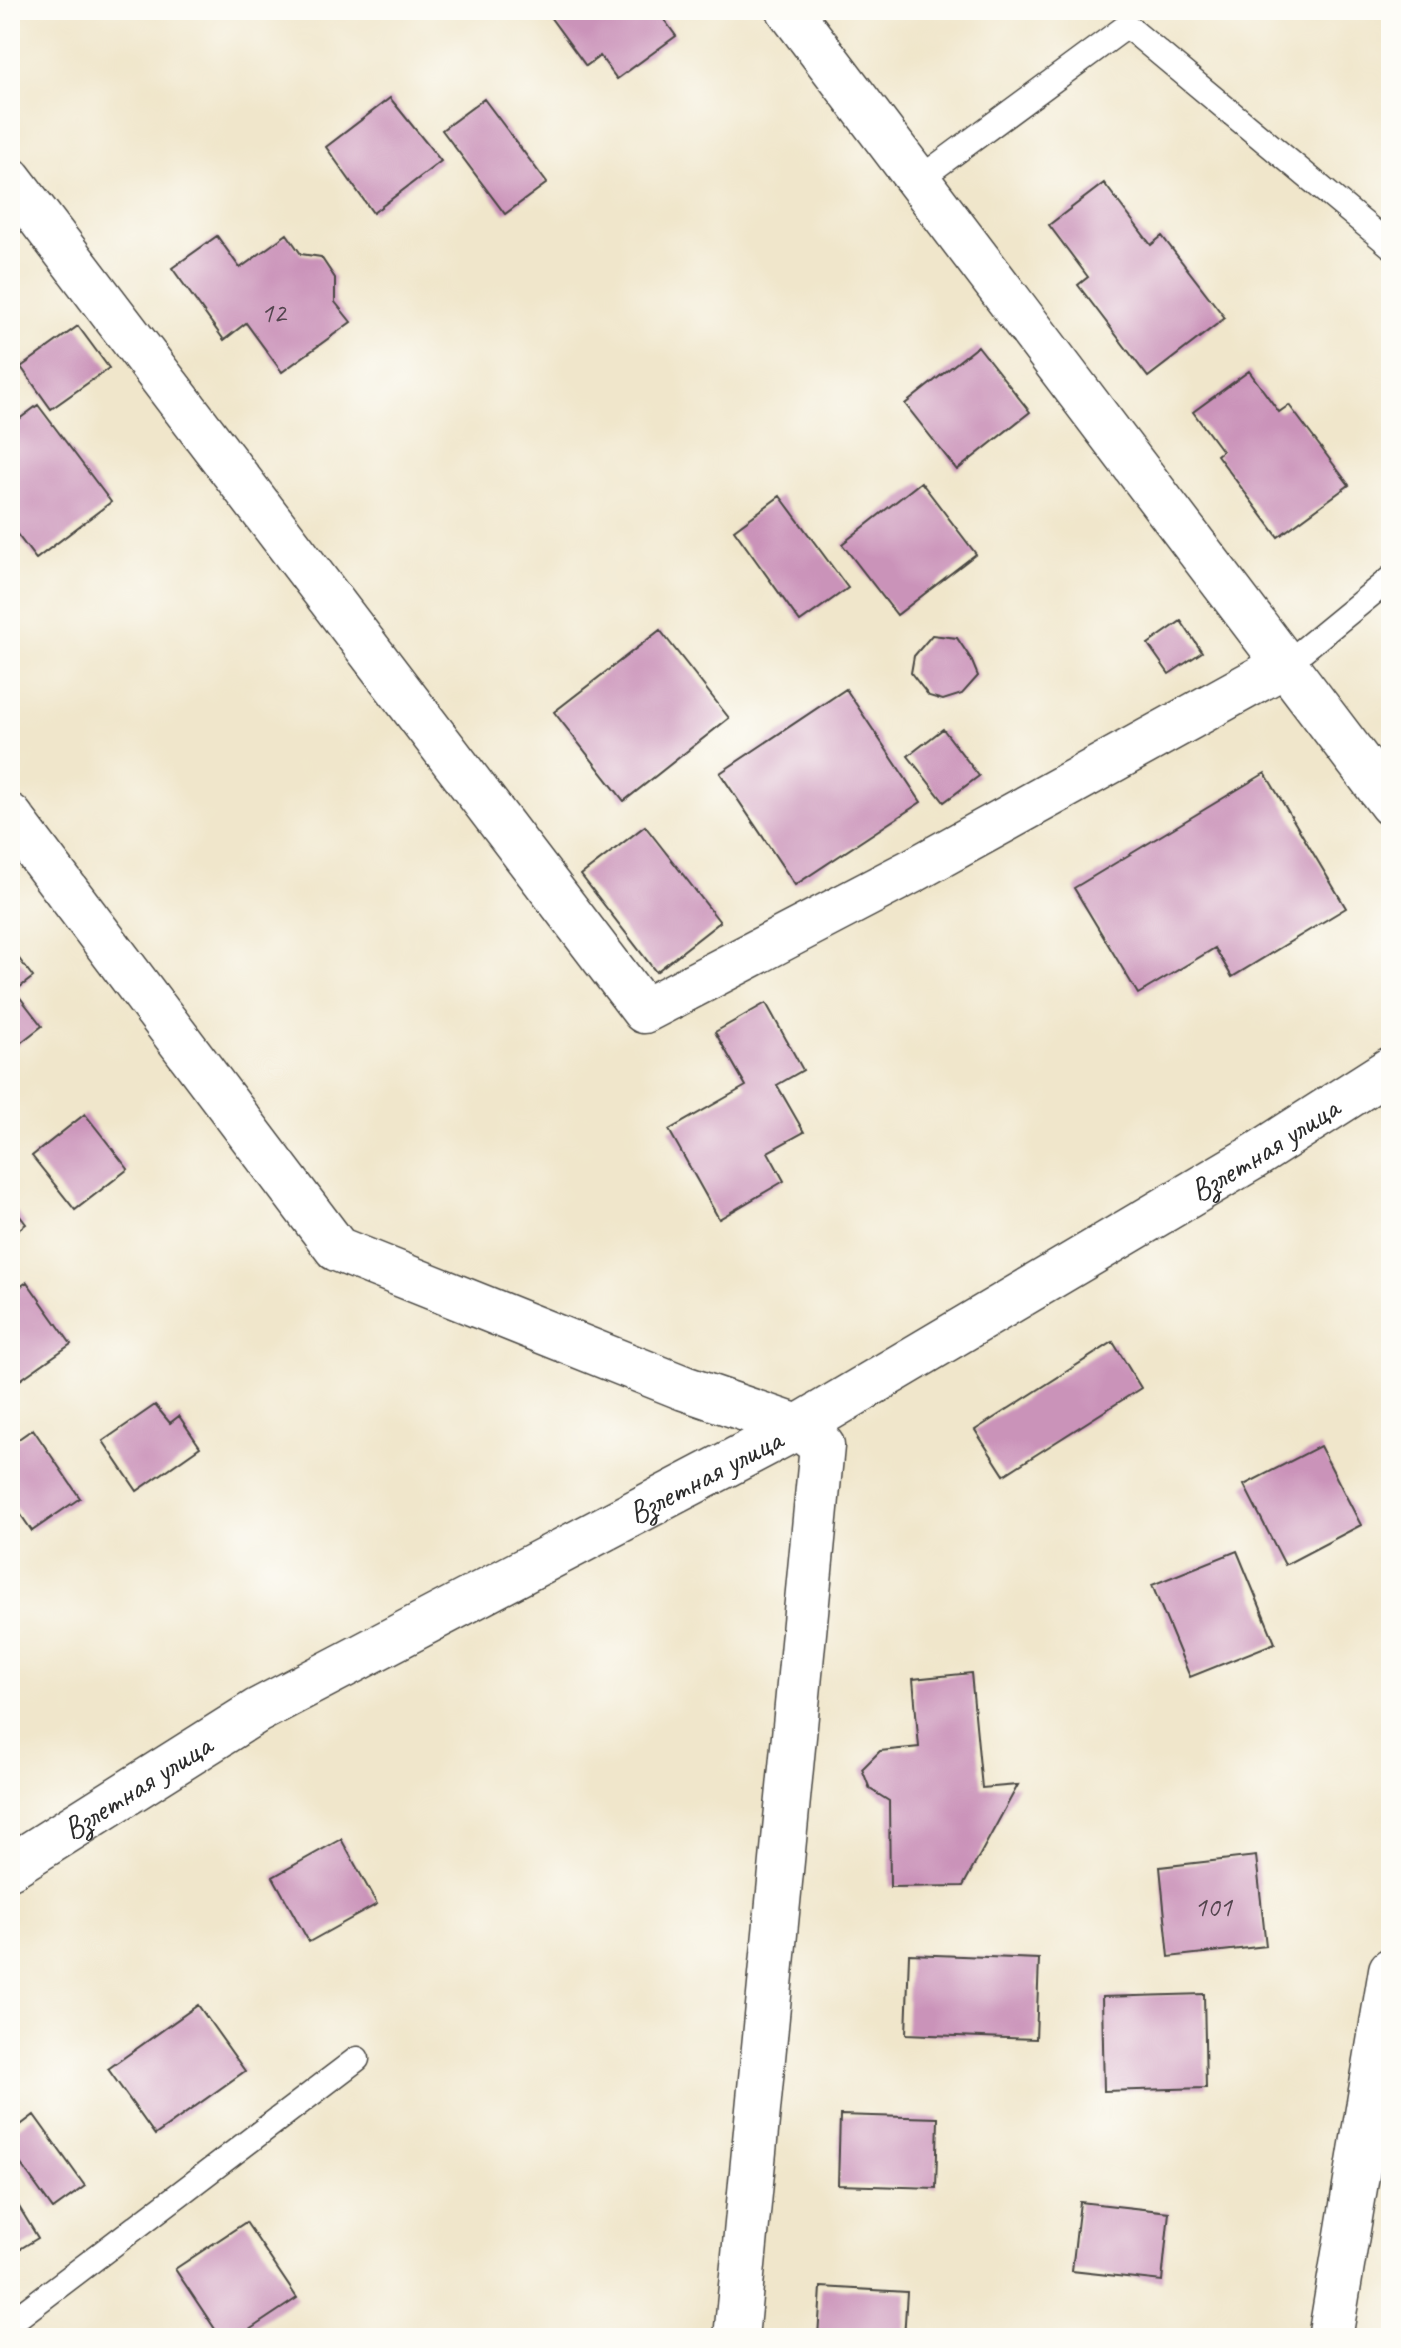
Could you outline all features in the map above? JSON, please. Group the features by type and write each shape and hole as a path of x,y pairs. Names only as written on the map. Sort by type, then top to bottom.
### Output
{"street":[{"path":"789,10 1391,804"},
{"path":"10,179 644,1011 914,870 1285,665"},
{"path":"10,816 337,1249 684,1388 798,1427 822,1446 736,2338"},
{"name":"Взлетная улица","path":"10,1867 257,1711 798,1427 1252,1158 1391,1069"},
{"path":"1330,2338 1391,1970"}],"lane":[{"path":"918,180 1127,26 1391,246"},
{"path":"1285,665 1391,578"},
{"path":"10,2323 357,2059"}],"building":[{"path":"545,10 657,10 676,36 617,79 600,56 586,66"},
{"path":"390,98 441,161 373,213 326,147"},
{"path":"484,99 547,183 505,214 442,130"},
{"path":"1104,183 1151,245 1162,236 1225,318 1148,377 1078,285 1088,277 1049,225"},
{"path":"287,234 301,254 321,257 335,278 335,302 351,322 282,372 246,323 224,340 172,268 217,236 240,268"},
{"path":"78,326 109,368 51,409 21,367"},
{"path":"978,346 1030,412 957,470 905,404"},
{"path":"1249,371 1279,412 1289,405 1349,485 1278,537 1217,455 1222,451 1193,412"},
{"path":"38,405 111,502 36,559 10,525 10,426"},
{"path":"921,482 976,554 897,615 842,544"},
{"path":"780,496 848,588 800,622 734,530"},
{"path":"1181,621 1202,652 1169,674 1148,644"},
{"path":"660,630 729,718 624,801 554,712"},
{"path":"932,635 957,638 971,659 978,676 962,694 943,700 929,696 911,673 914,656"},
{"path":"846,689 921,802 795,885 720,773"},
{"path":"943,729 979,776 944,802 908,756"},
{"path":"1265,773 1346,908 1232,977 1215,948 1138,994 1074,888"},
{"path":"645,826 720,922 656,972 581,875"},
{"path":"10,947 33,977 15,991 42,1026 10,1051"},
{"path":"766,1003 803,1070 777,1085 804,1132 768,1152 784,1181 719,1219 669,1130 746,1086 715,1032"},
{"path":"85,1114 128,1169 75,1210 32,1156"},
{"path":"10,1203 26,1224 10,1236"},
{"path":"27,1282 71,1344 10,1387 10,1294"},
{"path":"1113,1342 1141,1388 1004,1475 975,1430"},
{"path":"155,1405 170,1423 179,1416 200,1447 137,1491 103,1441"},
{"path":"33,1429 80,1498 32,1531 10,1499 10,1445"},
{"path":"1320,1446 1361,1525 1285,1565 1244,1485"},
{"path":"1237,1551 1275,1643 1190,1677 1152,1585"},
{"path":"971,1673 982,1788 1018,1785 963,1886 890,1887 889,1801 870,1789 862,1769 880,1751 919,1747 913,1679"},
{"path":"341,1839 377,1904 309,1942 273,1877"},
{"path":"1256,1856 1266,1946 1169,1957 1160,1867"},
{"path":"909,1954 1039,1959 1036,2039 906,2034"},
{"path":"1204,1994 1206,2088 1104,2091 1102,1997"},
{"path":"198,2005 245,2071 155,2135 108,2069"},
{"path":"34,2115 85,2186 53,2209 10,2149 10,2133"},
{"path":"840,2115 938,2118 936,2188 838,2185"},
{"path":"10,2192 38,2238 10,2255"},
{"path":"1080,2202 1169,2212 1162,2281 1072,2271"},
{"path":"246,2222 297,2298 237,2338 221,2338 175,2269"},
{"path":"821,2287 907,2292 904,2338 818,2338"}]}
